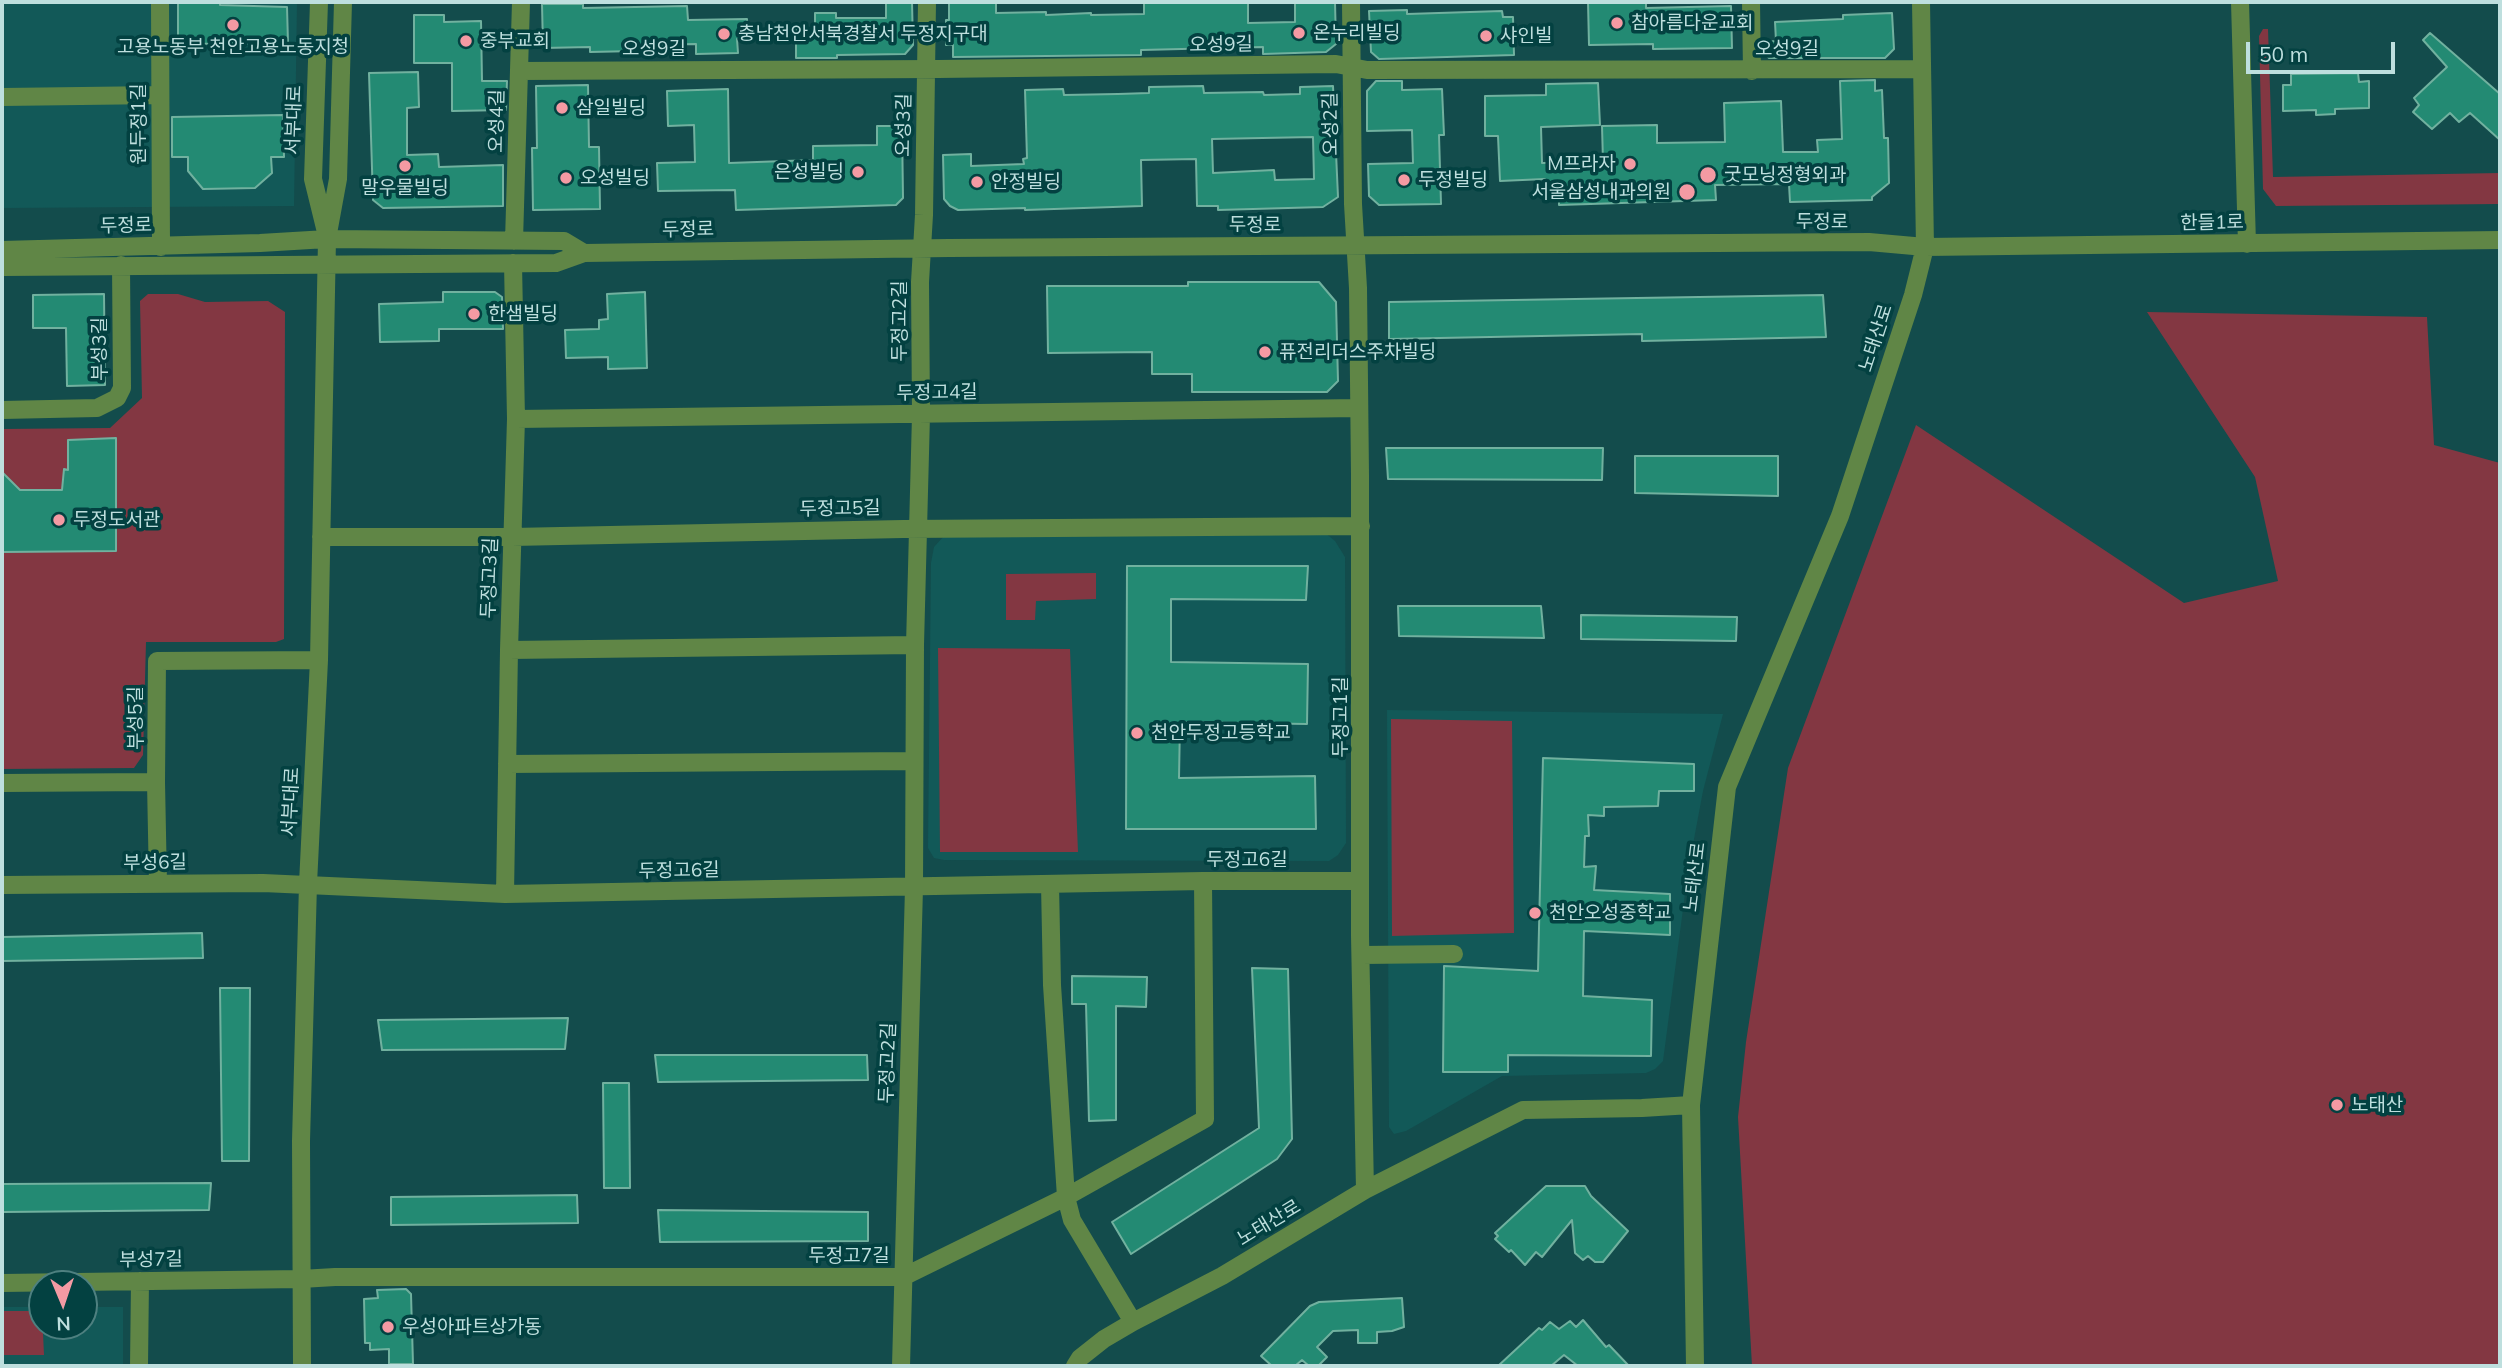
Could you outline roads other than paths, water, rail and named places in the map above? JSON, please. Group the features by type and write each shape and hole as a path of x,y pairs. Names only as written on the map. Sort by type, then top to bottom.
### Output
{"street":[{"name":"원두정1길","path":"160,2 161,247"},
{"name":"서부대로","path":"319,2 313,179 327,239"},
{"name":"서부대로","path":"302,1366 301,1141 318,660 327,239 338,179 343,2"},
{"name":"오성4길","path":"514,241 521,2"},
{"name":"오성3길","path":"921,248 924,215 927,2"},
{"name":"오성2길","path":"1351,2 1354,245"},
{"path":"1751,2 1752,71"},
{"name":"노태산로","path":"1075,1366 1104,1339 1133,1322 1222,1276 1365,1190 1522,1110 1691,1105 1727,787 1840,516 1913,295 1925,247 1921,2"},
{"path":"2240,2 2246,243"},
{"name":"오성9길","path":"519,71 1351,66 1381,70 1922,69"},
{"path":"2,97 160,94"},
{"name":"두정로","path":"2,250 161,247 327,239 564,241 584,253"},
{"name":"한들1로","path":"1925,247 2500,240"},
{"name":"두정로","path":"2,268 556,263 584,253 921,248 1869,242 1925,247"},
{"name":"두정고1길","path":"1354,245 1358,288 1361,526 1360,881 1365,1190"},
{"name":"두정고2길","path":"901,1366 914,888 921,248"},
{"name":"두정고3길","path":"505,894 516,419 513,263"},
{"name":"부성3길","path":"2,410 97,408 117,398 122,388 121,265"},
{"name":"두정고4길","path":"516,419 1359,408"},
{"name":"두정고5길","path":"321,537 512,537 918,528 1361,526"},
{"path":"509,650 915,645"},
{"name":"부성5길","path":"156,782 157,661 318,660"},
{"path":"507,764 914,761"},
{"path":"2,783 156,782 158,884"},
{"name":"두정고6길","path":"308,884 505,894 1203,881 1360,881"},
{"name":"두정고7길","path":"301,1279 334,1276 903,1278 1066,1197 1205,1119 1203,881"},
{"name":"부성6길","path":"2,885 308,884"},
{"path":"1050,884 1052,985 1066,1197 1072,1220 1133,1322"},
{"path":"1362,955 1454,954"},
{"path":"1691,1105 1695,1366"},
{"name":"부성7길","path":"2,1283 301,1279"},
{"path":"139,1366 140,1281"}],"place":[{"name":"참아름다운교회","path":"1617,23"},
{"name":"고용노동부 천안고용노동지청","path":"233,25"},
{"name":"온누리빌딩","path":"1299,33"},
{"name":"충남천안서북경찰서 두정지구대","path":"724,34"},
{"name":"샤인빌","path":"1486,36"},
{"name":"중부교회","path":"466,41"},
{"name":"삼일빌딩","path":"562,108"},
{"name":"M프라자","path":"1630,164"},
{"name":"말우물빌딩","path":"405,166"},
{"name":"은성빌딩","path":"858,172"},
{"name":"굿모닝정형외과","path":"1708,175"},
{"name":"오성빌딩","path":"566,178"},
{"name":"두정빌딩","path":"1404,180"},
{"name":"안정빌딩","path":"977,182"},
{"name":"서울삼성내과의원","path":"1687,192"},
{"name":"한샘빌딩","path":"474,314"},
{"name":"퓨전리더스주차빌딩","path":"1265,352"},
{"name":"두정도서관","path":"59,520"},
{"name":"천안두정고등학교","path":"1137,733"},
{"name":"천안오성중학교","path":"1535,913"},
{"name":"노태산","path":"2337,1105"},
{"name":"우성아파트상가동","path":"388,1327"}]}
